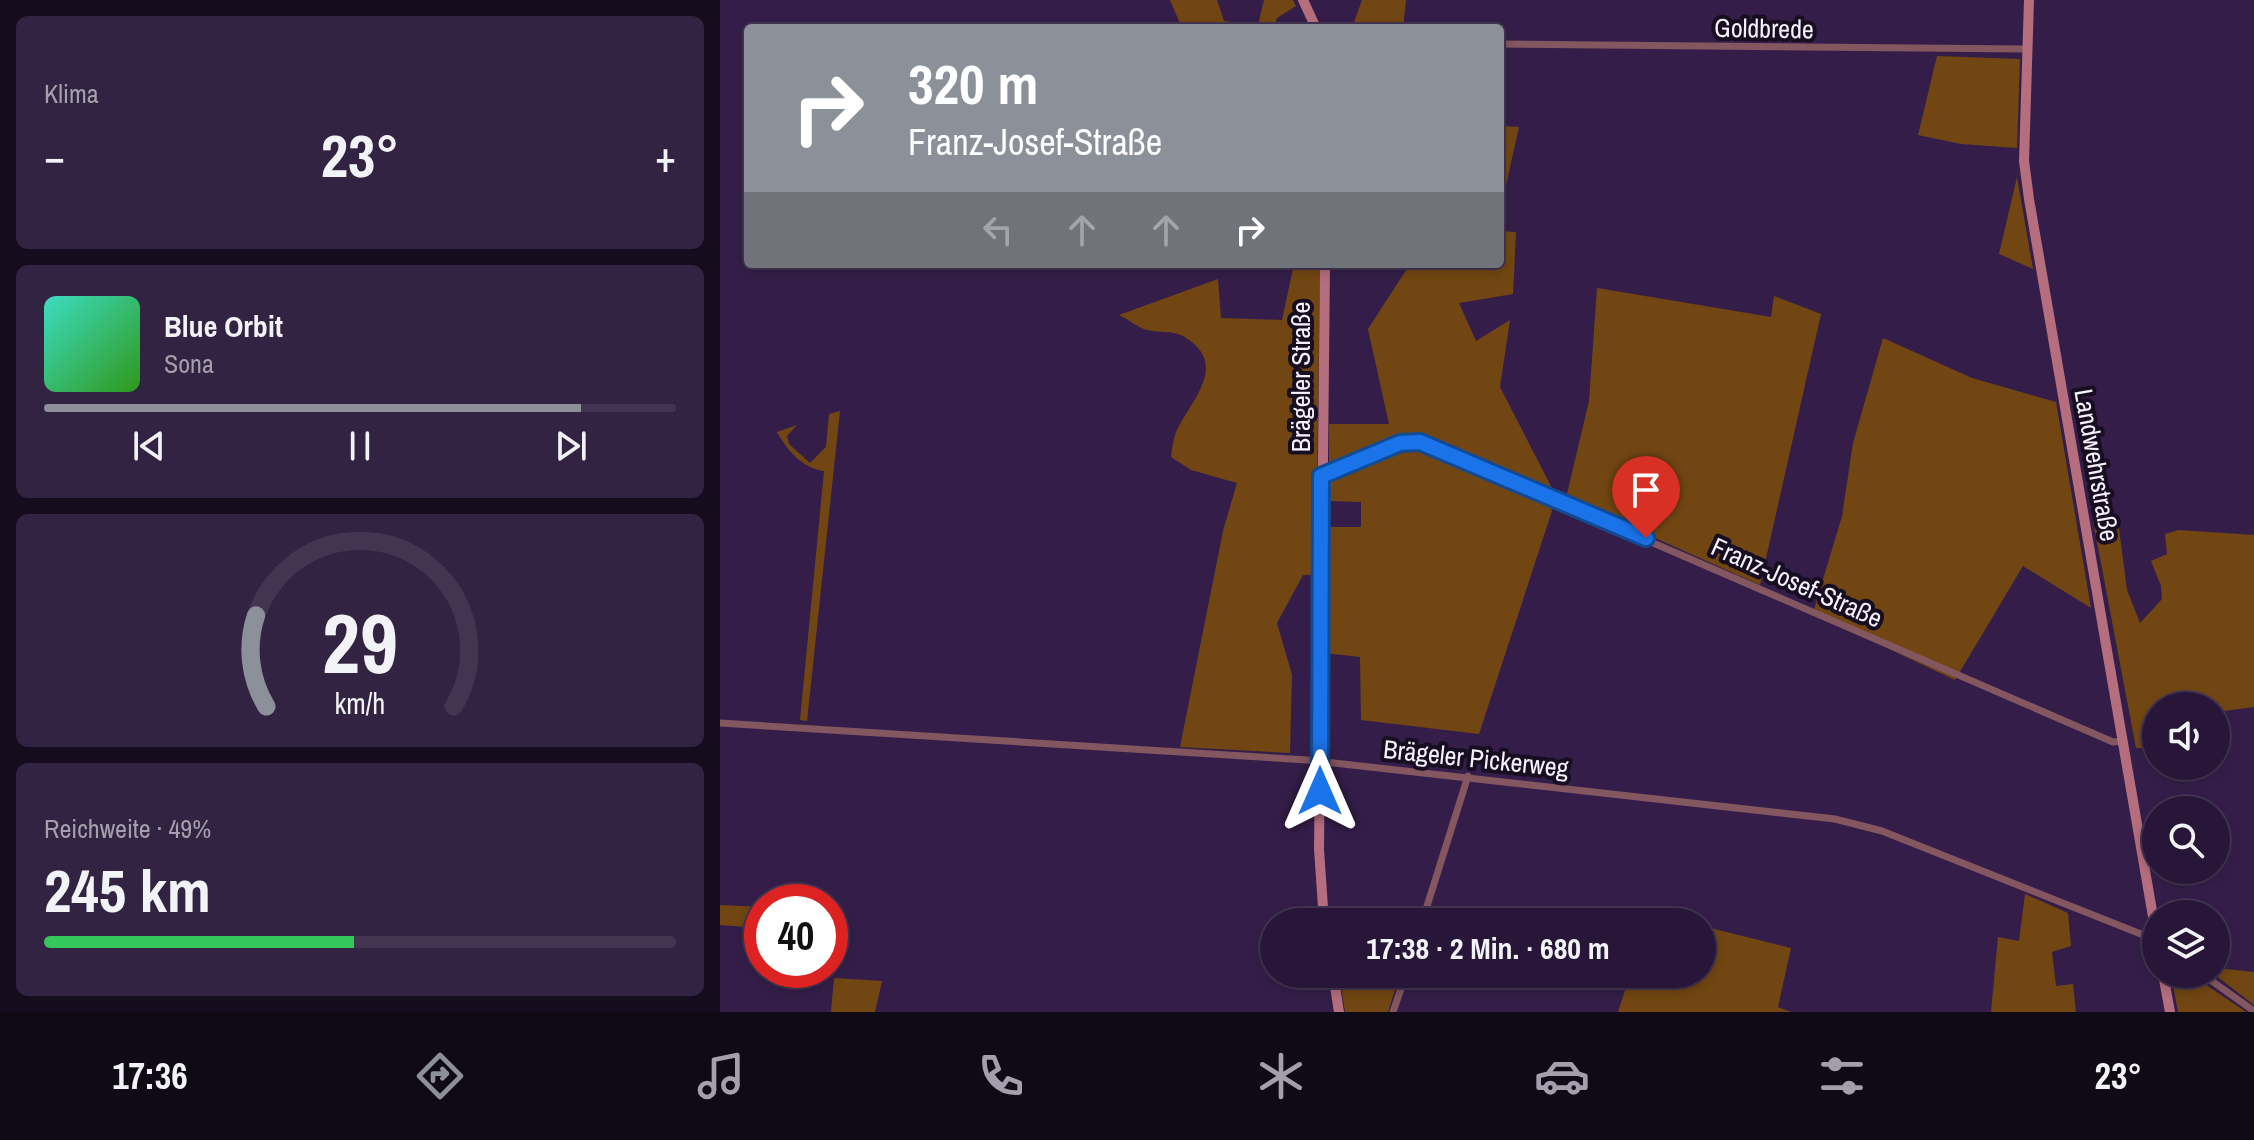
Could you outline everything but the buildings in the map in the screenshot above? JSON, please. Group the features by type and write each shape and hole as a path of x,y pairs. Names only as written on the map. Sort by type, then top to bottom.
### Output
{"street":[{"path":"1303,0 1314,24"},
{"name":"Landwehrstraße","path":"2029,0 2024,161 2027,186 2150,900"},
{"name":"Goldbrede","path":"1504,44 2027,49"},
{"name":"Brägeler Straße","path":"1323,908 1319,875 1325,268"},
{"name":"Franz-Josef-Straße","path":"1321,476 1400,443 1420,442 2113,742 2123,741"},
{"name":"Brägeler Pickerweg","path":"720,723 1320,762 1711,803 1863,825 2142,935"},
{"path":"1426,908 1468,776"},
{"path":"1335,988 1339,1012"},
{"path":"1393,1012 1401,988"},
{"path":"2166,988 2170,1012"},
{"path":"2222,988 2254,1011"}],"shaded area":[{"path":"1170,0 1217,0 1224,21 1250,24 1180,24"},
{"path":"1264,0 1293,0 1296,6 1277,18 1275,24 1258,24"},
{"path":"1362,0 1406,0 1403,24 1353,24"},
{"path":"1937,56 2020,59 2017,148 1961,144 1918,135"},
{"path":"1504,126 1519,127 1504,194"},
{"path":"2017,177 2033,269 1999,254"},
{"path":"1504,231 1516,232 1513,294 1459,303 1476,341 1510,320 1500,387 1556,496 1426,439 1394,442 1329,467 1329,424 1389,424 1368,329 1407,268 1504,268"},
{"path":"1293,268 1320,268 1316,575 1303,575 1277,623 1292,675 1290,753 1180,747 1223,531 1237,483 1191,470 1171,457 1176,432 1197,395 1206,370 1204,358 1197,347 1179,334 1147,330 1119,315 1218,279 1221,318 1282,320"},
{"path":"1597,288 1771,317 1774,296 1821,314 1760,585 1566,498 1589,401"},
{"path":"1883,338 1972,378 2056,402 2091,608 2023,566 1955,680 1813,613 1842,516 1853,443"},
{"path":"840,411 807,721 800,720 824,471 796,458 777,432 797,425 787,436 789,444 810,463 826,447 829,414"},
{"path":"1409,446 1550,502 1552,511 1479,734 1361,720 1360,657 1325,653 1326,527 1361,527 1361,502 1328,501 1329,478"},
{"path":"2093,521 2118,521 2127,590 2140,623 2162,599 2161,586 2151,561 2167,554 2165,534 2179,530 2254,535 2254,707 2230,710 2230,692 2142,692 2142,748 2136,748"},
{"path":"2025,894 2068,913 2071,946 2052,952 2056,986 2073,984 2076,1012 1991,1012 1998,937 2019,941"},
{"path":"720,905 744,906 744,927 720,925"},
{"path":"1716,929 1791,948 1778,1007 1791,1012 1618,1012 1626,988 1716,988"},
{"path":"2230,969 2254,972 2254,1005 2230,986"},
{"path":"848,979 882,981 875,1012 831,1012 833,988 848,988"},
{"path":"1341,988 1396,988 1388,1012 1345,1012"},
{"path":"2174,988 2211,988 2246,1012 2178,1012"}],"route":[{"path":"1320,791 1321,476 1400,443 1420,442 1646,538"}]}
